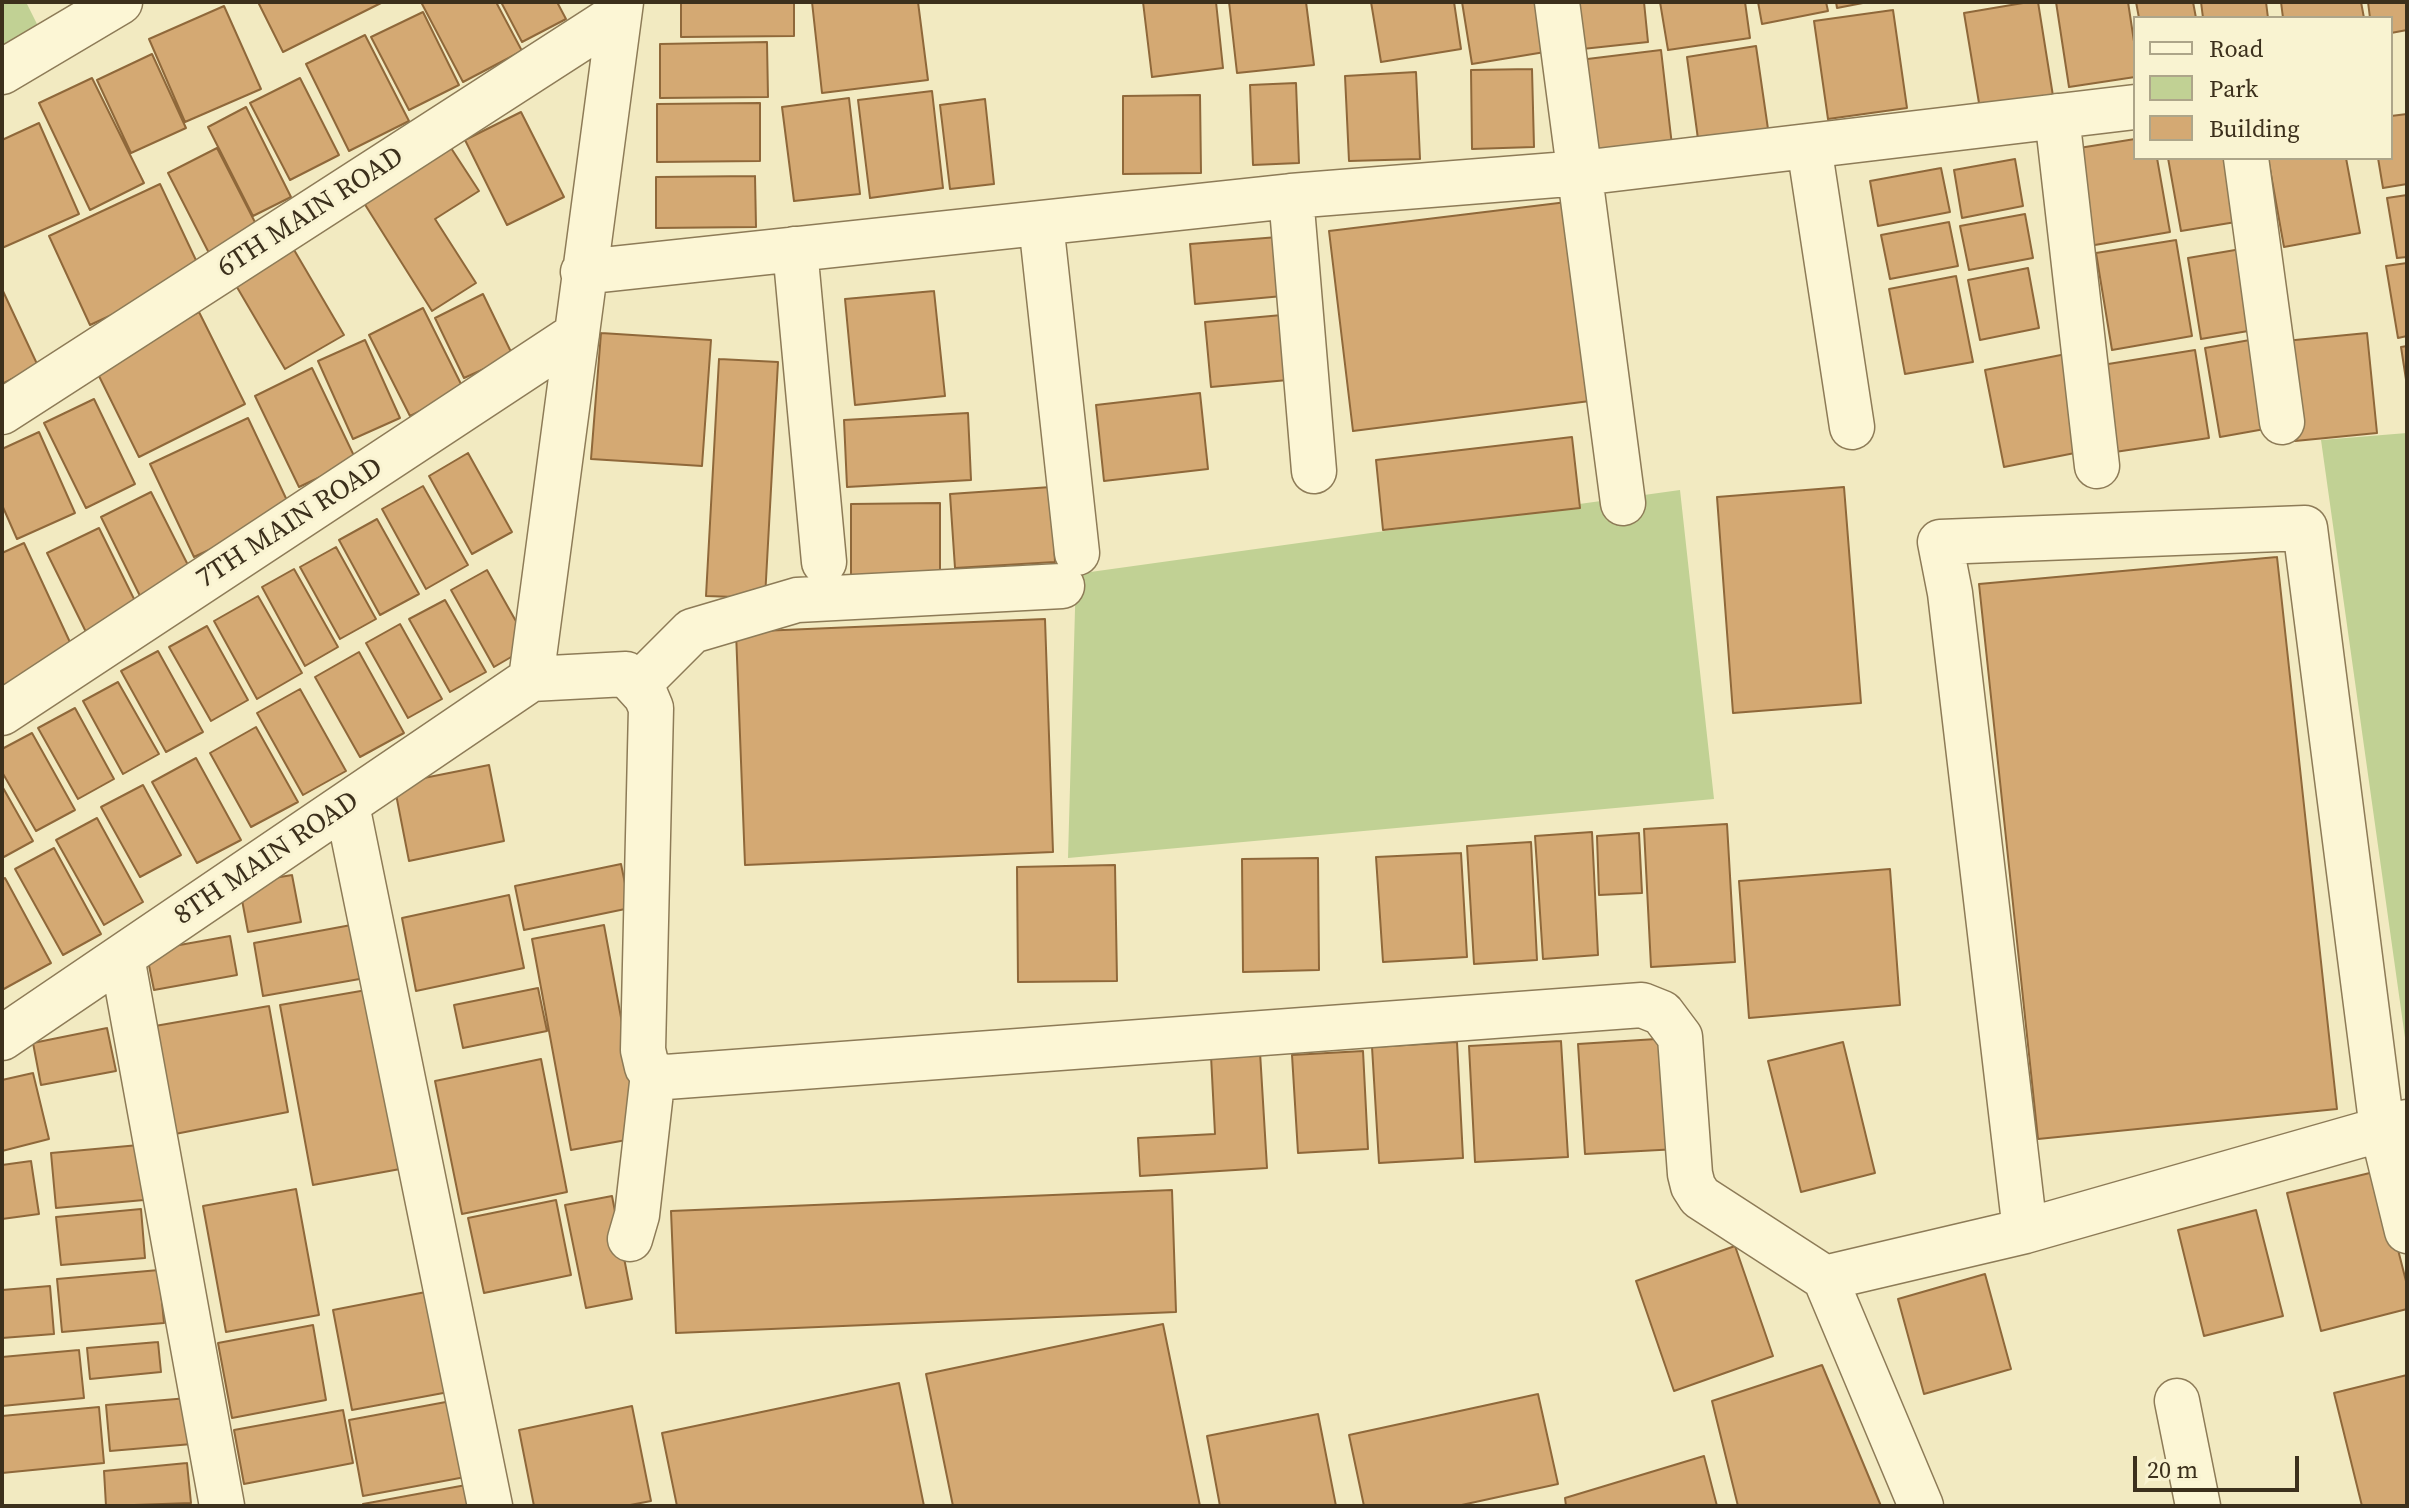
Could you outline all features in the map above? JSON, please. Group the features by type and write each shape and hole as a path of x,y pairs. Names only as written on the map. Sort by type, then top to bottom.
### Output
{"street":[{"path":"2,72 120,2"},
{"path":"1557,2 1623,503"},
{"path":"620,8 531,679 626,674 638,685 651,708 643,1050 647,1067 653,1074 681,1076 1642,1005 1662,1013 1680,1037 1690,1174 1700,1197 1825,1278 1921,1506"},
{"name":"6TH MAIN ROAD","path":"2,412 620,8"},
{"path":"583,272 1291,196 1581,173 2133,107"},
{"path":"2057,116 2097,466"},
{"path":"1809,146 1852,427"},
{"path":"2246,160 2282,422"},
{"path":"1291,196 1314,471"},
{"path":"638,685 692,631 797,600 1070,570 1041,223"},
{"path":"795,249 824,562"},
{"name":"7TH MAIN ROAD","path":"2,713 577,334"},
{"path":"2025,1231 1950,593 1940,542 2305,528 2407,1231"},
{"name":"8TH MAIN ROAD","path":"2,1038 531,679"},
{"path":"347,805 490,1506"},
{"path":"122,957 222,1506"},
{"path":"630,1239 637,1215 653,1074"},
{"path":"1825,1278 2025,1231 2394,1126"},
{"path":"2177,1401 2198,1506"}],"green space":[{"path":"2,2 26,2 39,28 2,52"},
{"path":"2407,433 2407,1052 2321,440"},
{"path":"1680,490 1714,799 1068,858 1076,574"}],"building":[{"path":"258,2 383,2 283,52"},
{"path":"421,2 496,2 522,51 463,82"},
{"path":"501,2 557,2 566,19 522,42"},
{"path":"681,2 794,2 794,36 681,37"},
{"path":"812,2 918,2 928,80 822,93"},
{"path":"1143,2 1216,2 1223,68 1152,77"},
{"path":"1229,2 1306,2 1314,65 1237,73"},
{"path":"1371,2 1454,2 1461,49 1381,62"},
{"path":"1462,2 1536,2 1545,52 1472,64"},
{"path":"1568,2 1644,2 1648,42 1573,50"},
{"path":"1660,2 1745,2 1750,38 1668,50"},
{"path":"1758,2 1826,2 1828,11 1762,24"},
{"path":"1836,2 1868,2 1837,8"},
{"path":"2038,2 2053,96 1980,109 1964,13"},
{"path":"2056,2 2128,2 2133,35 2133,77 2069,87"},
{"path":"2136,2 2193,2 2196,16 2139,16"},
{"path":"2201,2 2266,2 2268,16 2203,16"},
{"path":"2281,2 2361,2 2364,16 2283,16"},
{"path":"2368,2 2407,2 2407,30 2393,33 2393,16 2370,16"},
{"path":"224,6 261,89 185,122 149,39"},
{"path":"1893,10 1907,108 1828,119 1814,21"},
{"path":"423,12 459,85 409,110 371,37"},
{"path":"365,35 409,121 349,151 306,64"},
{"path":"767,42 768,97 660,98 660,44"},
{"path":"1756,46 1768,129 1698,139 1687,57"},
{"path":"1661,50 1673,154 1584,164 1571,61"},
{"path":"152,54 186,128 131,153 97,80"},
{"path":"1532,69 1534,147 1472,149 1471,70"},
{"path":"1416,72 1420,159 1349,161 1345,76"},
{"path":"92,78 144,183 90,210 39,103"},
{"path":"300,78 339,155 290,180 250,103"},
{"path":"1296,83 1299,163 1253,165 1250,85"},
{"path":"932,91 943,188 870,198 858,100"},
{"path":"1200,95 1201,173 1123,174 1123,96"},
{"path":"849,98 860,194 794,201 782,107"},
{"path":"985,99 994,184 950,189 940,105"},
{"path":"760,103 760,161 657,162 657,104"},
{"path":"246,107 291,197 253,216 208,127"},
{"path":"521,112 564,197 507,225 465,140"},
{"path":"2407,114 2407,184 2383,188 2378,160 2393,160 2393,116"},
{"path":"39,123 79,214 2,248 2,140"},
{"path":"2133,139 2133,160 2157,160 2170,232 2089,246 2073,149"},
{"path":"217,148 260,232 211,257 168,173"},
{"path":"451,148 479,191 435,219 476,283 432,311 364,203"},
{"path":"2015,159 2023,206 1962,218 1954,170"},
{"path":"2168,160 2238,160 2248,220 2181,231"},
{"path":"2268,160 2346,160 2360,233 2284,247"},
{"path":"1941,168 1950,212 1878,226 1870,181"},
{"path":"755,176 756,227 656,228 656,177"},
{"path":"160,184 202,273 90,325 49,236"},
{"path":"2407,195 2407,257 2397,258 2387,198"},
{"path":"1567,202 1590,401 1353,431 1329,231"},
{"path":"2025,214 2033,258 1969,270 1960,226"},
{"path":"1949,222 1958,266 1890,279 1881,235"},
{"path":"1278,237 1283,296 1195,304 1190,244"},
{"path":"2176,240 2192,336 2112,350 2096,253"},
{"path":"290,243 344,335 285,369 231,277"},
{"path":"2247,248 2260,329 2201,339 2188,258"},
{"path":"2407,263 2407,336 2398,338 2386,266"},
{"path":"2028,268 2039,328 1980,340 1968,280"},
{"path":"1956,276 1973,362 1905,374 1889,289"},
{"path":"2,289 38,366 2,384"},
{"path":"934,291 945,396 855,405 845,299"},
{"path":"483,294 513,356 464,378 435,318"},
{"path":"423,308 464,390 410,416 369,335"},
{"path":"199,312 245,404 139,457 94,366"},
{"path":"1293,314 1299,379 1211,387 1205,322"},
{"path":"601,333 711,340 702,466 591,459"},
{"path":"2367,333 2377,433 2295,441 2285,341"},
{"path":"2261,338 2276,427 2220,437 2205,348"},
{"path":"365,340 400,418 353,439 318,361"},
{"path":"2407,346 2407,386 2401,347"},
{"path":"2195,350 2209,438 2115,452 2102,365"},
{"path":"2066,354 2085,451 2004,467 1985,370"},
{"path":"719,359 778,362 765,598 706,596"},
{"path":"312,368 356,460 299,487 255,396"},
{"path":"1200,393 1208,469 1104,481 1096,405"},
{"path":"94,399 135,484 86,508 44,423"},
{"path":"968,413 971,480 847,487 844,420"},
{"path":"248,418 292,511 194,557 150,464"},
{"path":"39,432 75,513 17,539 2,505 2,449"},
{"path":"1572,437 1580,508 1383,530 1376,460"},
{"path":"468,453 512,532 472,554 429,476"},
{"path":"423,486 468,565 426,589 382,509"},
{"path":"1051,487 1055,562 955,568 950,494"},
{"path":"1844,487 1861,703 1733,713 1717,497"},
{"path":"151,492 191,571 141,598 101,517"},
{"path":"940,503 940,576 851,576 851,504"},
{"path":"377,519 419,594 380,615 339,540"},
{"path":"99,528 138,607 86,632 47,553"},
{"path":"24,543 75,653 2,687 2,553"},
{"path":"336,547 376,619 340,639 300,567"},
{"path":"2277,557 2337,1109 2038,1139 1979,584"},
{"path":"294,569 338,647 305,666 262,587"},
{"path":"487,570 530,646 494,667 451,590"},
{"path":"258,596 302,673 257,699 214,621"},
{"path":"445,600 486,672 450,692 409,619"},
{"path":"1045,619 1053,852 745,865 736,632"},
{"path":"400,624 442,699 408,718 366,643"},
{"path":"207,626 248,700 211,721 169,647"},
{"path":"158,651 203,732 166,752 121,671"},
{"path":"359,652 404,733 360,757 315,677"},
{"path":"118,682 159,754 123,774 83,701"},
{"path":"300,689 346,771 303,795 257,713"},
{"path":"75,708 114,779 78,799 38,728"},
{"path":"256,727 298,802 251,827 210,753"},
{"path":"32,733 75,810 36,831 2,772 2,749"},
{"path":"196,758 241,840 197,863 152,782"},
{"path":"489,765 504,841 409,861 394,784"},
{"path":"143,785 181,855 140,877 101,807"},
{"path":"2,786 33,841 2,858"},
{"path":"97,818 143,902 104,925 56,840"},
{"path":"1727,824 1735,962 1651,967 1644,829"},
{"path":"1592,832 1598,955 1543,959 1535,836"},
{"path":"1639,833 1642,893 1599,895 1597,836"},
{"path":"1531,842 1537,960 1474,964 1467,846"},
{"path":"54,848 101,934 63,955 15,869"},
{"path":"1461,853 1467,957 1383,962 1376,857"},
{"path":"1318,858 1319,970 1243,972 1242,859"},
{"path":"621,864 630,908 524,930 515,886"},
{"path":"1115,865 1117,981 1018,982 1017,867"},
{"path":"1890,869 1900,1005 1749,1018 1739,881"},
{"path":"292,875 301,922 248,932 239,884"},
{"path":"5,878 51,963 2,990 2,880"},
{"path":"509,895 524,968 416,991 402,918"},
{"path":"362,923 371,977 263,996 254,943"},
{"path":"604,925 643,1137 571,1150 532,939"},
{"path":"230,936 237,975 154,990 146,951"},
{"path":"378,988 411,1167 313,1185 280,1005"},
{"path":"538,988 547,1031 463,1048 454,1005"},
{"path":"269,1006 288,1112 175,1134 155,1026"},
{"path":"107,1028 116,1071 41,1085 33,1043"},
{"path":"1672,1038 1678,1149 1585,1154 1578,1044"},
{"path":"1561,1041 1568,1157 1475,1162 1469,1046"},
{"path":"1457,1042 1463,1158 1379,1163 1372,1047"},
{"path":"1843,1042 1875,1173 1801,1192 1768,1061"},
{"path":"1363,1051 1368,1149 1298,1153 1292,1055"},
{"path":"1260,1052 1267,1168 1140,1176 1138,1138 1215,1134 1211,1056"},
{"path":"541,1059 567,1192 462,1214 435,1081"},
{"path":"33,1073 49,1139 2,1151 2,1080"},
{"path":"139,1145 144,1200 56,1208 51,1153"},
{"path":"31,1161 39,1214 2,1219 2,1165"},
{"path":"2378,1171 2407,1285 2407,1309 2321,1331 2287,1193"},
{"path":"296,1189 319,1315 226,1332 203,1206"},
{"path":"1172,1190 1176,1312 676,1333 671,1211"},
{"path":"612,1196 632,1299 586,1308 565,1205"},
{"path":"556,1200 571,1275 484,1293 468,1218"},
{"path":"141,1209 145,1258 61,1265 56,1217"},
{"path":"2256,1210 2283,1316 2204,1336 2178,1230"},
{"path":"1735,1246 1773,1356 1674,1391 1636,1281"},
{"path":"159,1270 164,1323 62,1332 57,1279"},
{"path":"1985,1274 2011,1369 1924,1394 1898,1299"},
{"path":"50,1286 54,1334 2,1338 2,1290"},
{"path":"436,1290 454,1391 352,1410 333,1310"},
{"path":"1163,1324 1200,1506 953,1506 926,1374"},
{"path":"313,1325 326,1400 232,1418 218,1343"},
{"path":"158,1342 161,1372 90,1379 87,1348"},
{"path":"79,1350 84,1398 2,1406 2,1357"},
{"path":"1822,1365 1881,1506 1738,1506 1712,1401"},
{"path":"2407,1375 2407,1506 2362,1506 2334,1393"},
{"path":"899,1383 924,1506 677,1506 662,1433"},
{"path":"1538,1394 1558,1484 1457,1506 1364,1506 1349,1435"},
{"path":"188,1398 192,1444 110,1451 106,1405"},
{"path":"462,1399 476,1475 363,1496 349,1420"},
{"path":"632,1406 651,1501 625,1506 534,1506 519,1430"},
{"path":"99,1407 104,1463 2,1473 2,1416"},
{"path":"343,1410 353,1463 244,1484 234,1430"},
{"path":"1318,1414 1336,1506 1220,1506 1207,1436"},
{"path":"1704,1456 1717,1506 1566,1506 1565,1498"},
{"path":"187,1463 191,1503 106,1506 104,1471"},
{"path":"466,1485 470,1506 363,1506 363,1504"}]}
